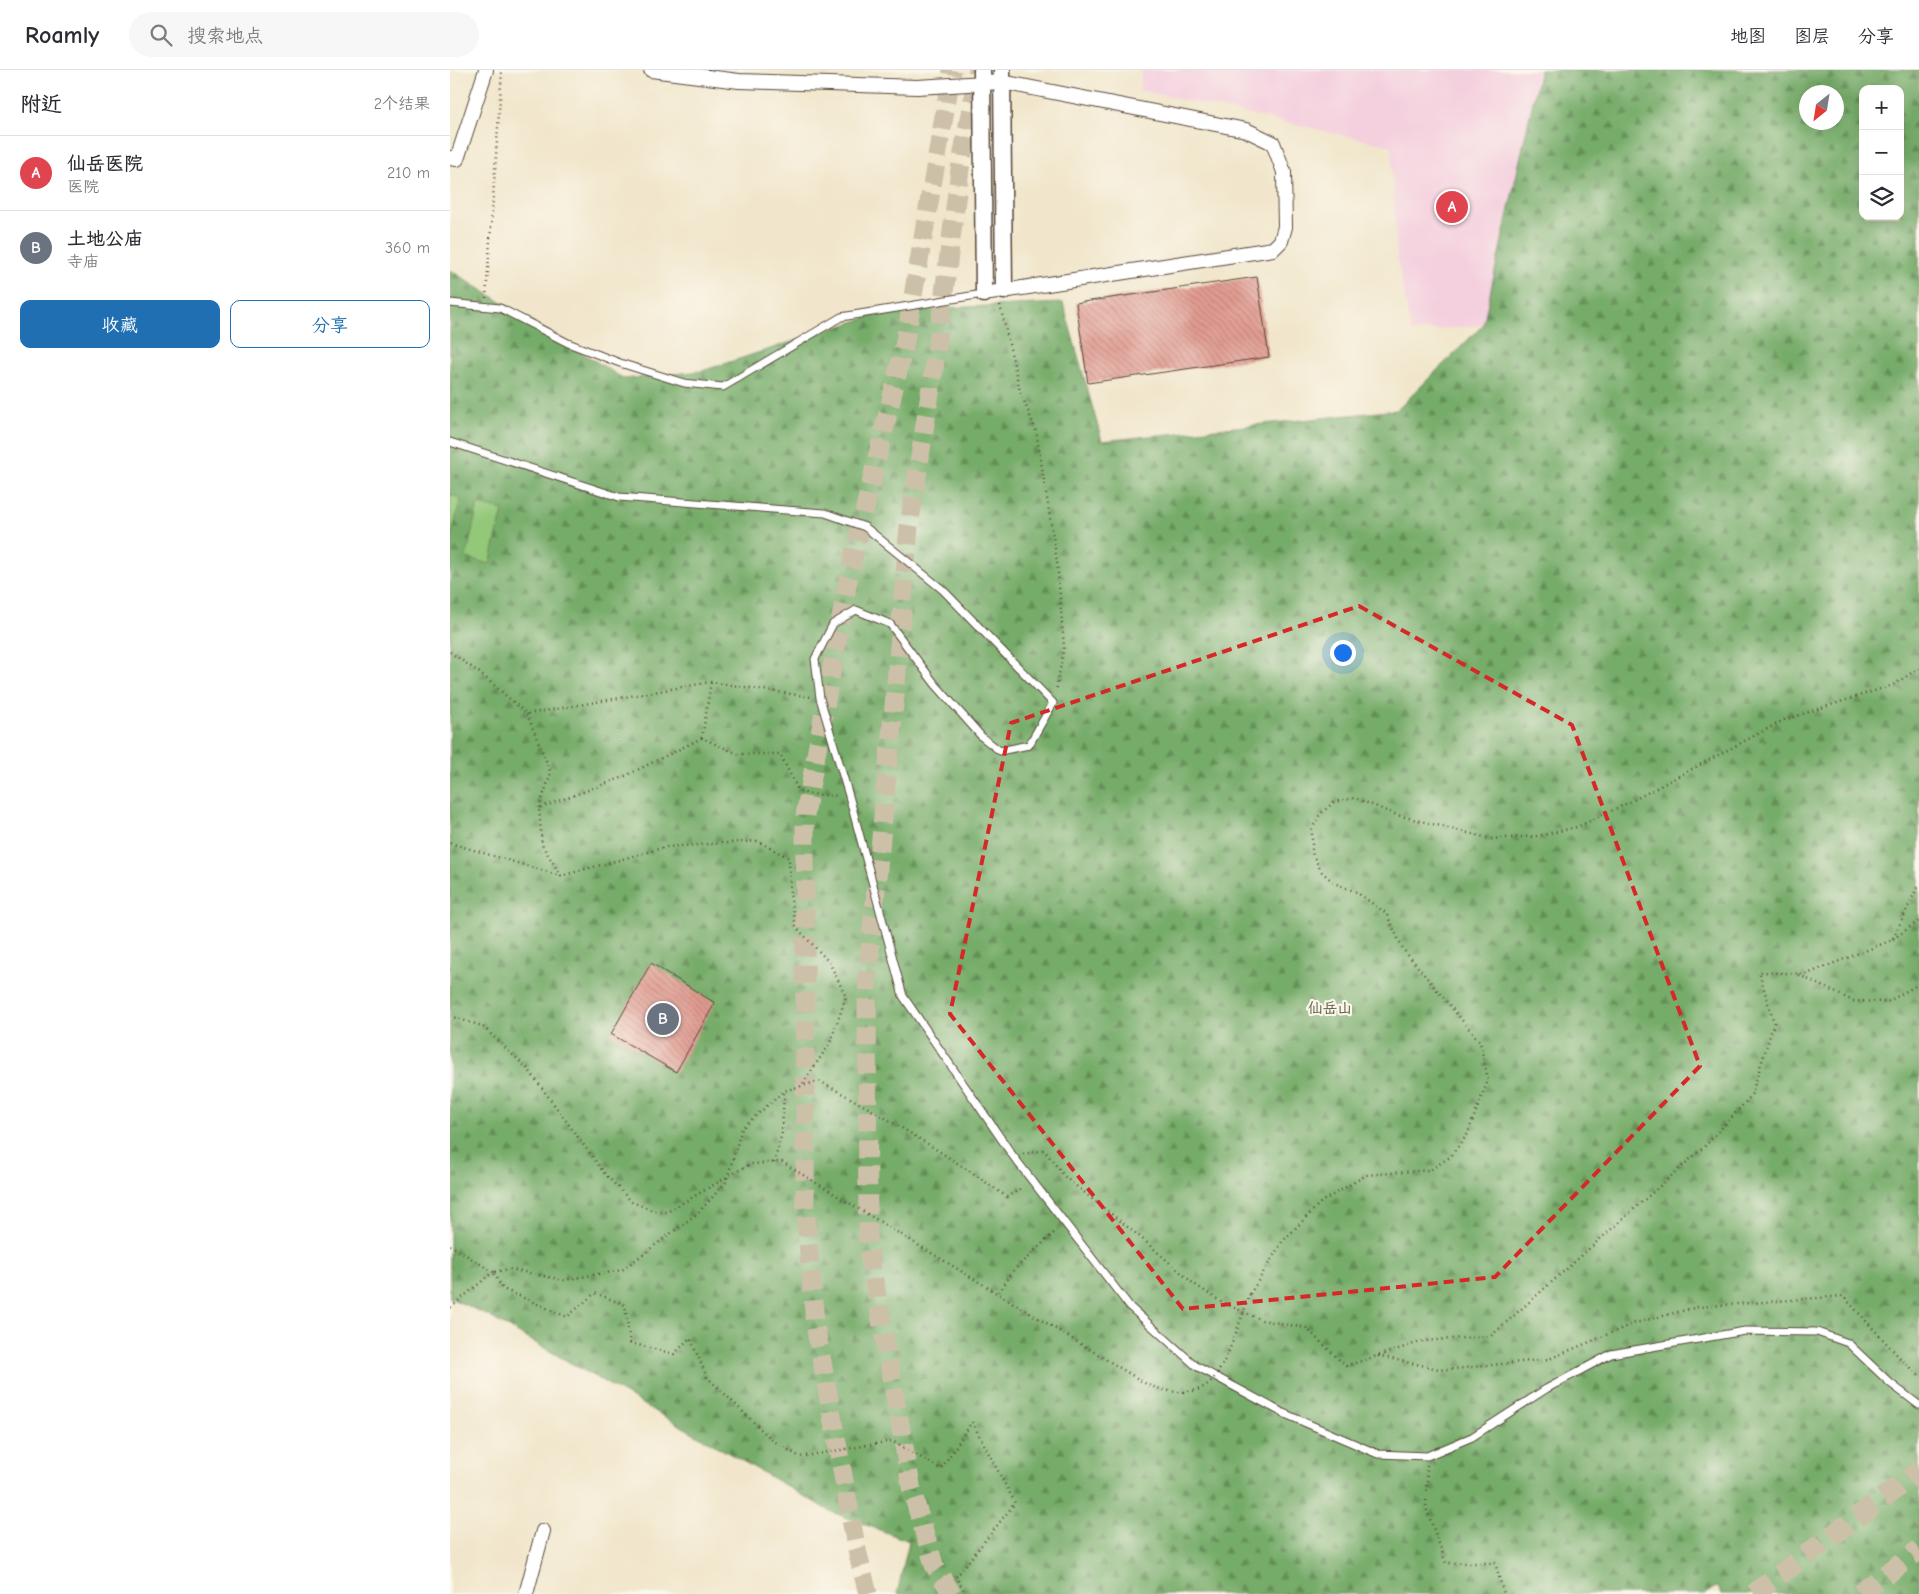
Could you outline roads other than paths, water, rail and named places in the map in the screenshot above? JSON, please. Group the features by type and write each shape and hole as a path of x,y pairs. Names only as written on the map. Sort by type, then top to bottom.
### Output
{"street":[{"path":"450,158 457,159 486,70"},
{"path":"651,70 739,81 917,87 981,77 1002,76 1246,130 1272,143 1284,172 1285,227 1281,241 1273,249 994,292"},
{"path":"994,292 1002,76"},
{"path":"981,77 994,292"},
{"path":"526,1594 543,1531"}],"lane":[{"path":"450,303 500,308 568,343 620,363 684,382 723,387 841,317 994,292"},
{"path":"450,442 619,497 825,513 865,527 943,590 1053,703 1029,745 1000,751 982,737 941,691 890,624 856,610 833,624 815,659 820,698 849,796 903,996 1013,1156 1130,1307 1196,1366 1283,1413 1378,1454 1428,1456 1472,1437 1546,1389 1611,1354 1745,1331 1817,1332 1848,1343 1890,1383 1919,1405"}],"tunnel":[{"path":"868,1594 856,1546 815,1324 805,1207 805,815 849,575 905,342 952,70"},
{"path":"952,1594 934,1565 912,1491 868,1247 867,981 895,695 909,526 936,355 960,169 978,70"},
{"path":"1754,1594 1919,1471"},
{"path":"1860,1594 1919,1550"}],"place":[{"name":"仙岳医院","path":"1452,207"},
{"name":"土地公庙","path":"663,1019"}],"park label":[{"name":"仙岳山","path":"1330,1008"}]}
